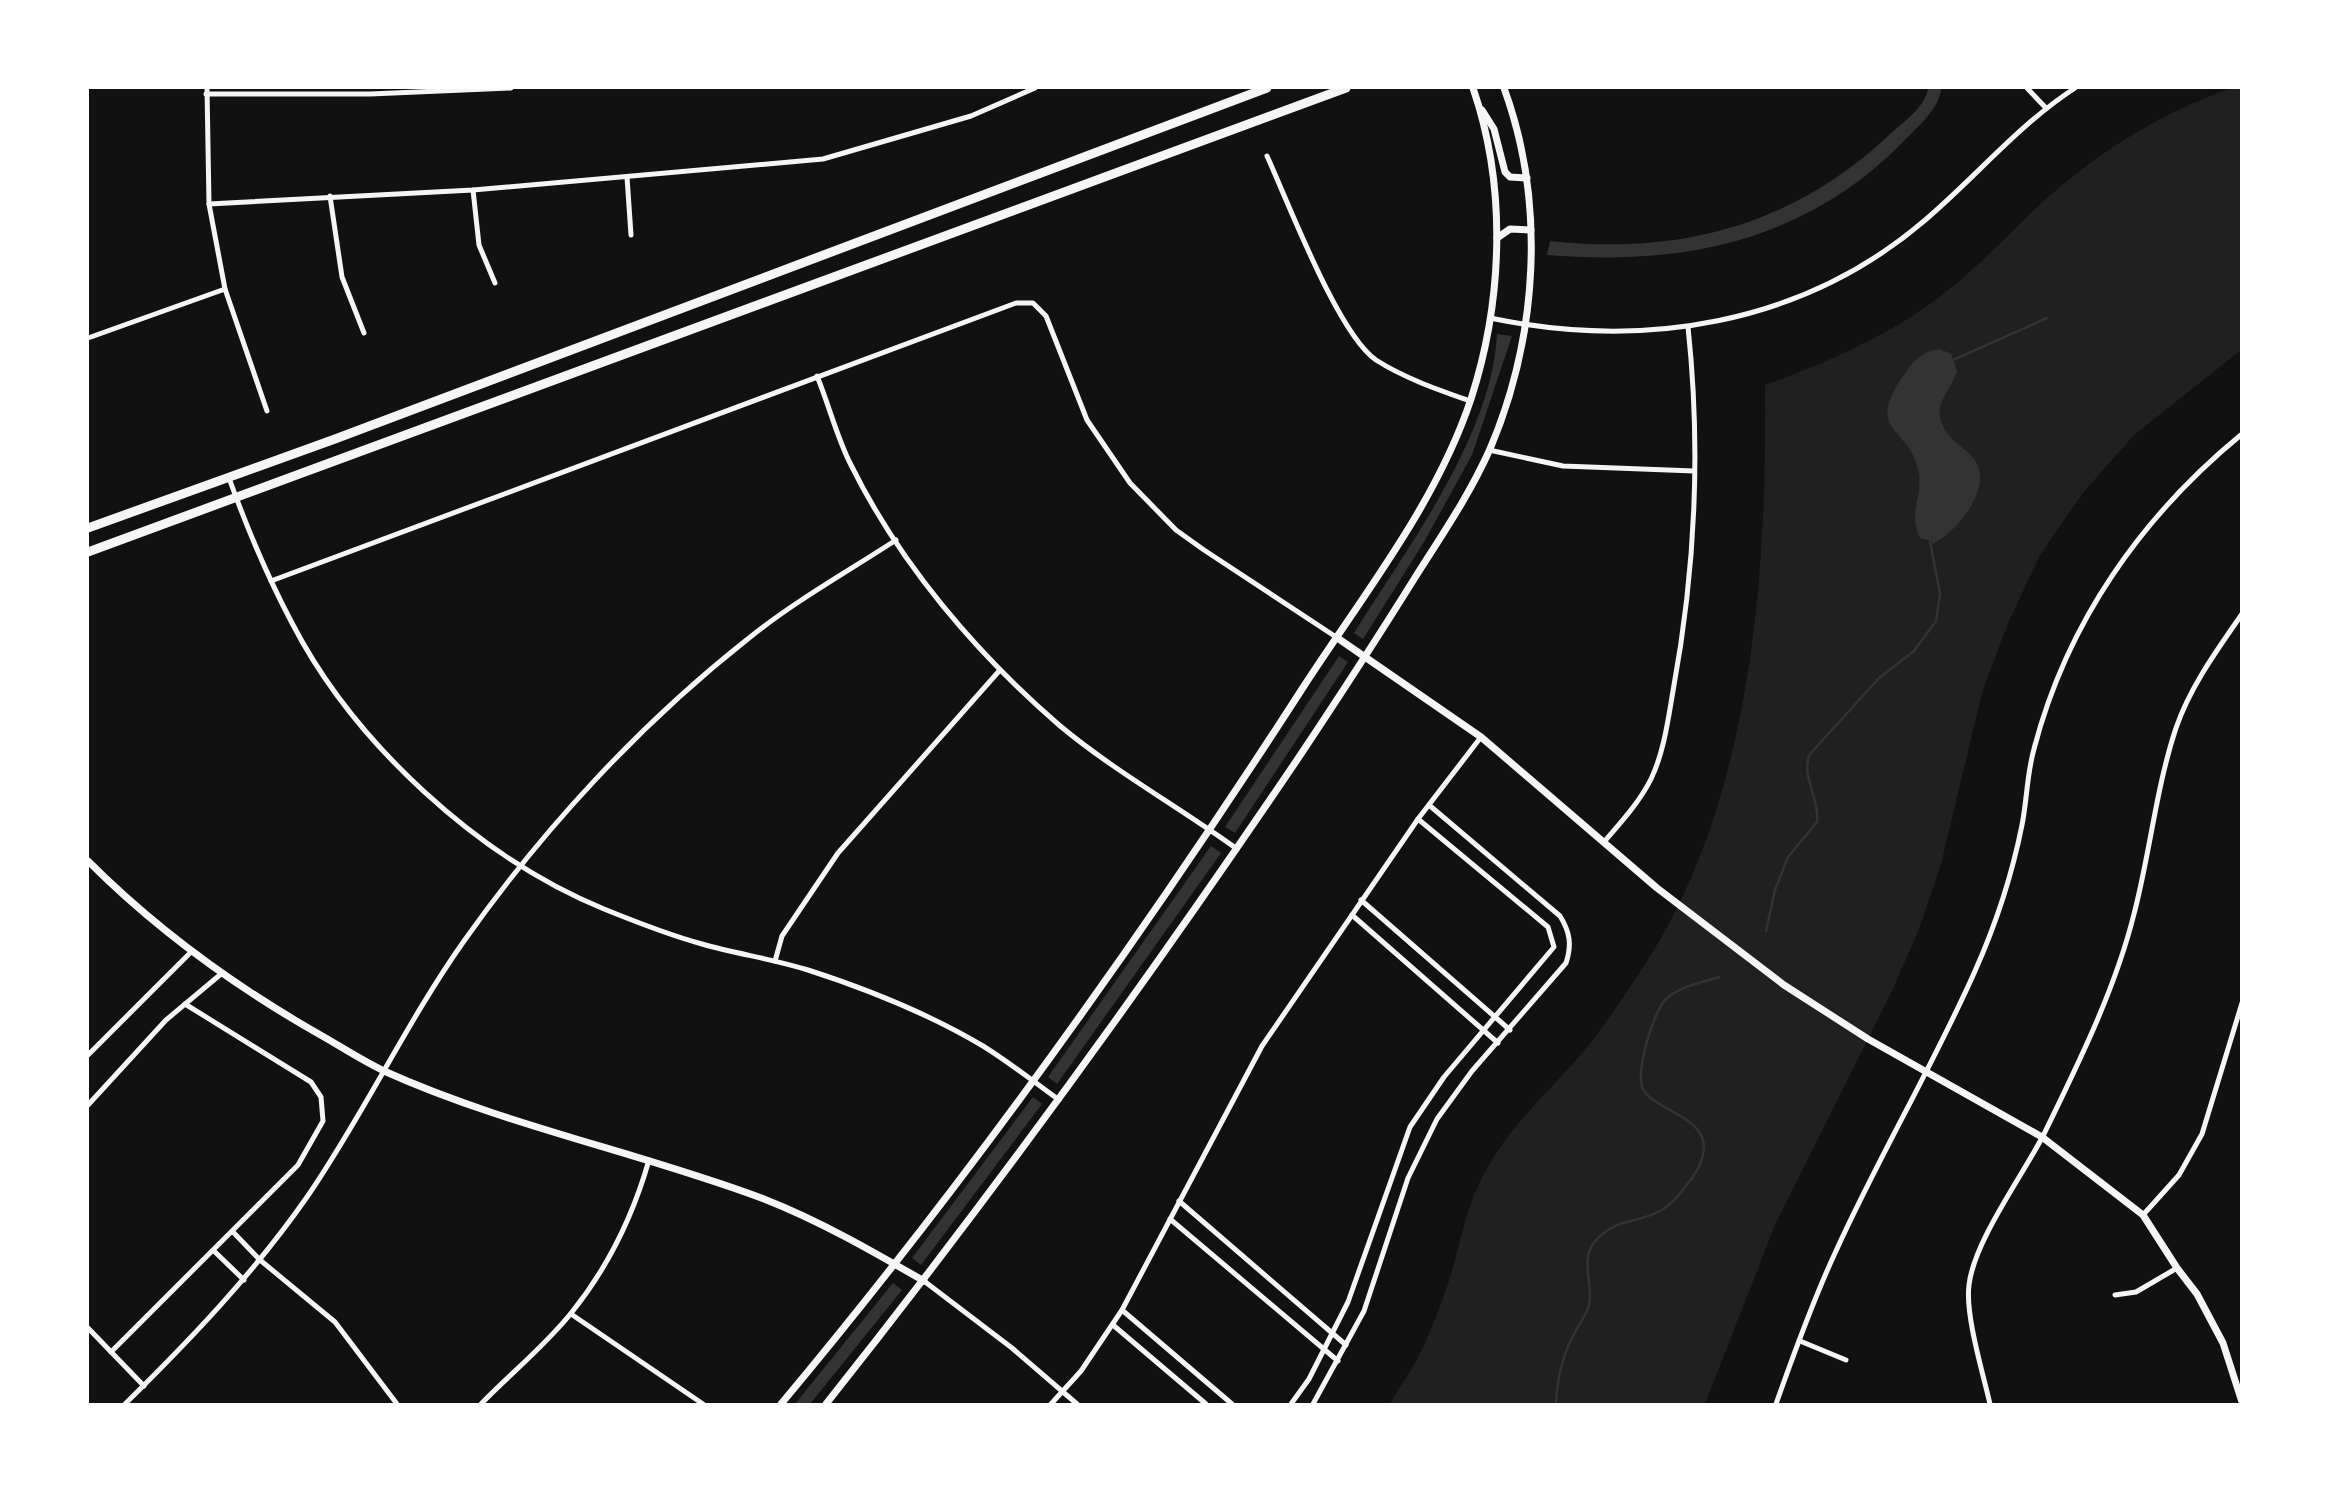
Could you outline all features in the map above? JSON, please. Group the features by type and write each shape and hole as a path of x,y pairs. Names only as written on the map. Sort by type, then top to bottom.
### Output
{"main road":[{"path":"88,528 229,478 1267,88"},
{"path":"88,552 1346,88"}],"street":[{"path":"267,411 225,289 209,204 206,91 370,94 511,88"},
{"path":"209,204 473,190 824,159 971,116 1035,88"},
{"path":"781,1405 894,1264 1032,1081 1209,829 1422,503 1450,451 1470,401 1490,318 1496,238 1495,188 1473,88"},
{"path":"826,1405 924,1281 1059,1100 1237,849 1367,658 1451,521 1489,450 1525,324 1531,230 1525,160 1504,88"},
{"path":"2027,88 2045,107"},
{"path":"1490,318 1593,332 1688,327 1767,309 1854,270 1924,221 2045,107 2075,88"},
{"path":"1479,106 1494,129 1505,172 1510,177 1527,177"},
{"path":"1267,156 1349,329 1375,359 1470,401"},
{"path":"627,177 631,235"},
{"path":"473,190 479,244 495,283"},
{"path":"330,196 342,276 364,333"},
{"path":"1496,238 1510,229 1531,230"},
{"path":"88,338 225,289"},
{"path":"271,581 1016,303 1033,303 1046,316 1087,420 1130,483 1176,530 1481,737 1657,888 1784,985 1927,1074 2042,1137 2143,1215 2176,1268 2197,1294 2223,1343 2242,1402"},
{"path":"1604,842 1641,797 1651,778 1664,740 1686,607 1694,471 1694,413 1688,327"},
{"path":"817,376 851,464 896,540 959,626 1000,670 1076,738 1237,849"},
{"path":"1776,1405 1836,1251 1927,1074 1976,969 2005,894 2022,824 2033,751 2077,634 2134,542 2167,501 2242,434"},
{"path":"1489,450 1563,466 1694,471"},
{"path":"229,478 271,581 312,658 361,726 413,780 457,818 521,866 605,910 704,945 775,961 856,987 983,1046 1059,1100"},
{"path":"125,1405 260,1260 315,1185 464,941 521,866 597,780 705,674 751,636 896,540"},
{"path":"1990,1405 1968,1286 1975,1263 2000,1211 2042,1137 2093,1028 2134,915 2176,728 2205,668 2242,614"},
{"path":"775,961 782,936 838,853 1000,670"},
{"path":"1051,1405 1122,1310 1262,1046 1418,819 1481,737"},
{"path":"1313,1405 1338,1361 1373,1288 1405,1186 1424,1142 1453,1096 1566,963 1570,951 1567,927 1560,916 1429,805"},
{"path":"1291,1405 1324,1351 1362,1271 1386,1189 1410,1127 1444,1077 1554,947 1553,936 1548,927 1418,819"},
{"path":"88,861 191,952 221,974 265,1004 383,1070 505,1117 649,1160 766,1200 823,1225 924,1281 983,1325 1077,1405"},
{"path":"1361,900 1510,1030"},
{"path":"1352,915 1498,1043"},
{"path":"88,1055 191,952"},
{"path":"88,1105 185,1004 221,974"},
{"path":"2143,1215 2179,1175 2202,1134 2242,1003"},
{"path":"111,1352 233,1232 262,1198 298,1165 323,1121 321,1097 311,1082 185,1004"},
{"path":"481,1405 571,1314 620,1238 649,1160"},
{"path":"1179,1201 1346,1345"},
{"path":"1170,1219 1338,1361"},
{"path":"233,1232 260,1260 335,1322 397,1405"},
{"path":"214,1251 244,1280"},
{"path":"2115,1296 2136,1292 2176,1268"},
{"path":"1122,1310 1232,1405"},
{"path":"571,1314 703,1405"},
{"path":"1113,1325 1206,1405"},
{"path":"88,1328 144,1386"},
{"path":"1800,1341 1846,1360"}],"shaded area":[{"path":"1928,88 1941,88 1937,103 1902,143 1864,177 1824,204 1782,225 1738,240 1645,256 1547,255 1550,241 1643,243 1688,238 1731,228 1773,212 1813,192 1851,167 1912,114 1923,102"},
{"path":"2232,88 2241,88 2241,350 2134,435 2082,494 2040,555 2008,623 1982,693 1941,864 1919,929 1892,991 1775,1225 1705,1404 1390,1404 1414,1365 1431,1328 1450,1276 1469,1208 1489,1165 1520,1121 1589,1045 1642,969 1679,904 1708,835 1730,762 1746,687 1756,611 1762,535 1765,385 1849,351 1909,318 1956,284 2056,190 2102,155 2178,110"},
{"path":"1497,334 1512,336 1472,455 1424,542 1363,639 1354,633 1444,490 1464,451 1492,373"},
{"path":"1940,349 1951,354 1957,371 1941,405 1942,424 1949,436 1974,459 1980,482 1977,495 1962,519 1932,544 1932,541 1920,538 1915,521 1919,475 1915,459 1888,420 1888,408 1893,393 1913,363 1920,356"},
{"path":"1339,656 1348,662 1235,833 1225,827"},
{"path":"1211,846 1221,853 1057,1084 1048,1077"},
{"path":"1033,1097 1042,1104 921,1265 912,1258"},
{"path":"893,1283 902,1290 810,1404 795,1404"}],"waterway":[{"path":"1953,360 2047,318"},
{"path":"1766,931 1775,890 1788,857 1817,822 1816,805 1807,770 1810,754 1879,678 1914,651 1936,621 1940,594 1930,541"},
{"path":"1556,1404 1565,1354 1589,1305 1587,1262 1591,1246 1608,1230 1662,1210 1688,1184 1700,1164 1703,1142 1699,1131 1691,1123 1649,1097 1643,1089 1641,1070 1651,1029 1666,999 1684,988 1719,977"}]}
